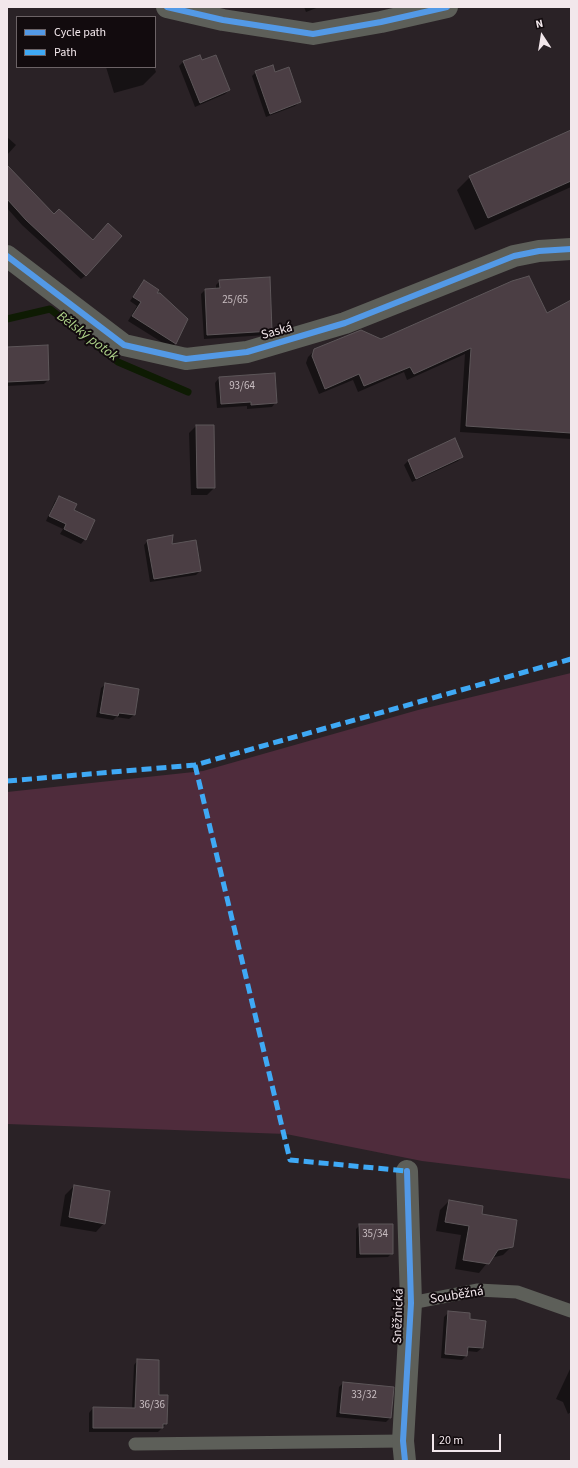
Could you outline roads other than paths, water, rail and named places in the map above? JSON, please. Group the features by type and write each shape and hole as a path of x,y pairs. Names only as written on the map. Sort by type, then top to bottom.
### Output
{"street":[{"path":"167,7 223,20 313,34 381,22 447,7"},
{"name":"Saská","path":"7,256 124,345 186,359 247,352 345,324 514,256 539,251 571,249"},
{"name":"Sněžnická","path":"404,1451 411,1303 407,1171"}],"lane":[{"name":"Souběžná","path":"411,1303 478,1290 517,1292 571,1311"},
{"name":"Sněžnická","path":"135,1444 404,1451"}],"waterway":[{"name":"Bělský potok","path":"7,319 50,309 118,362 188,392"}]}
